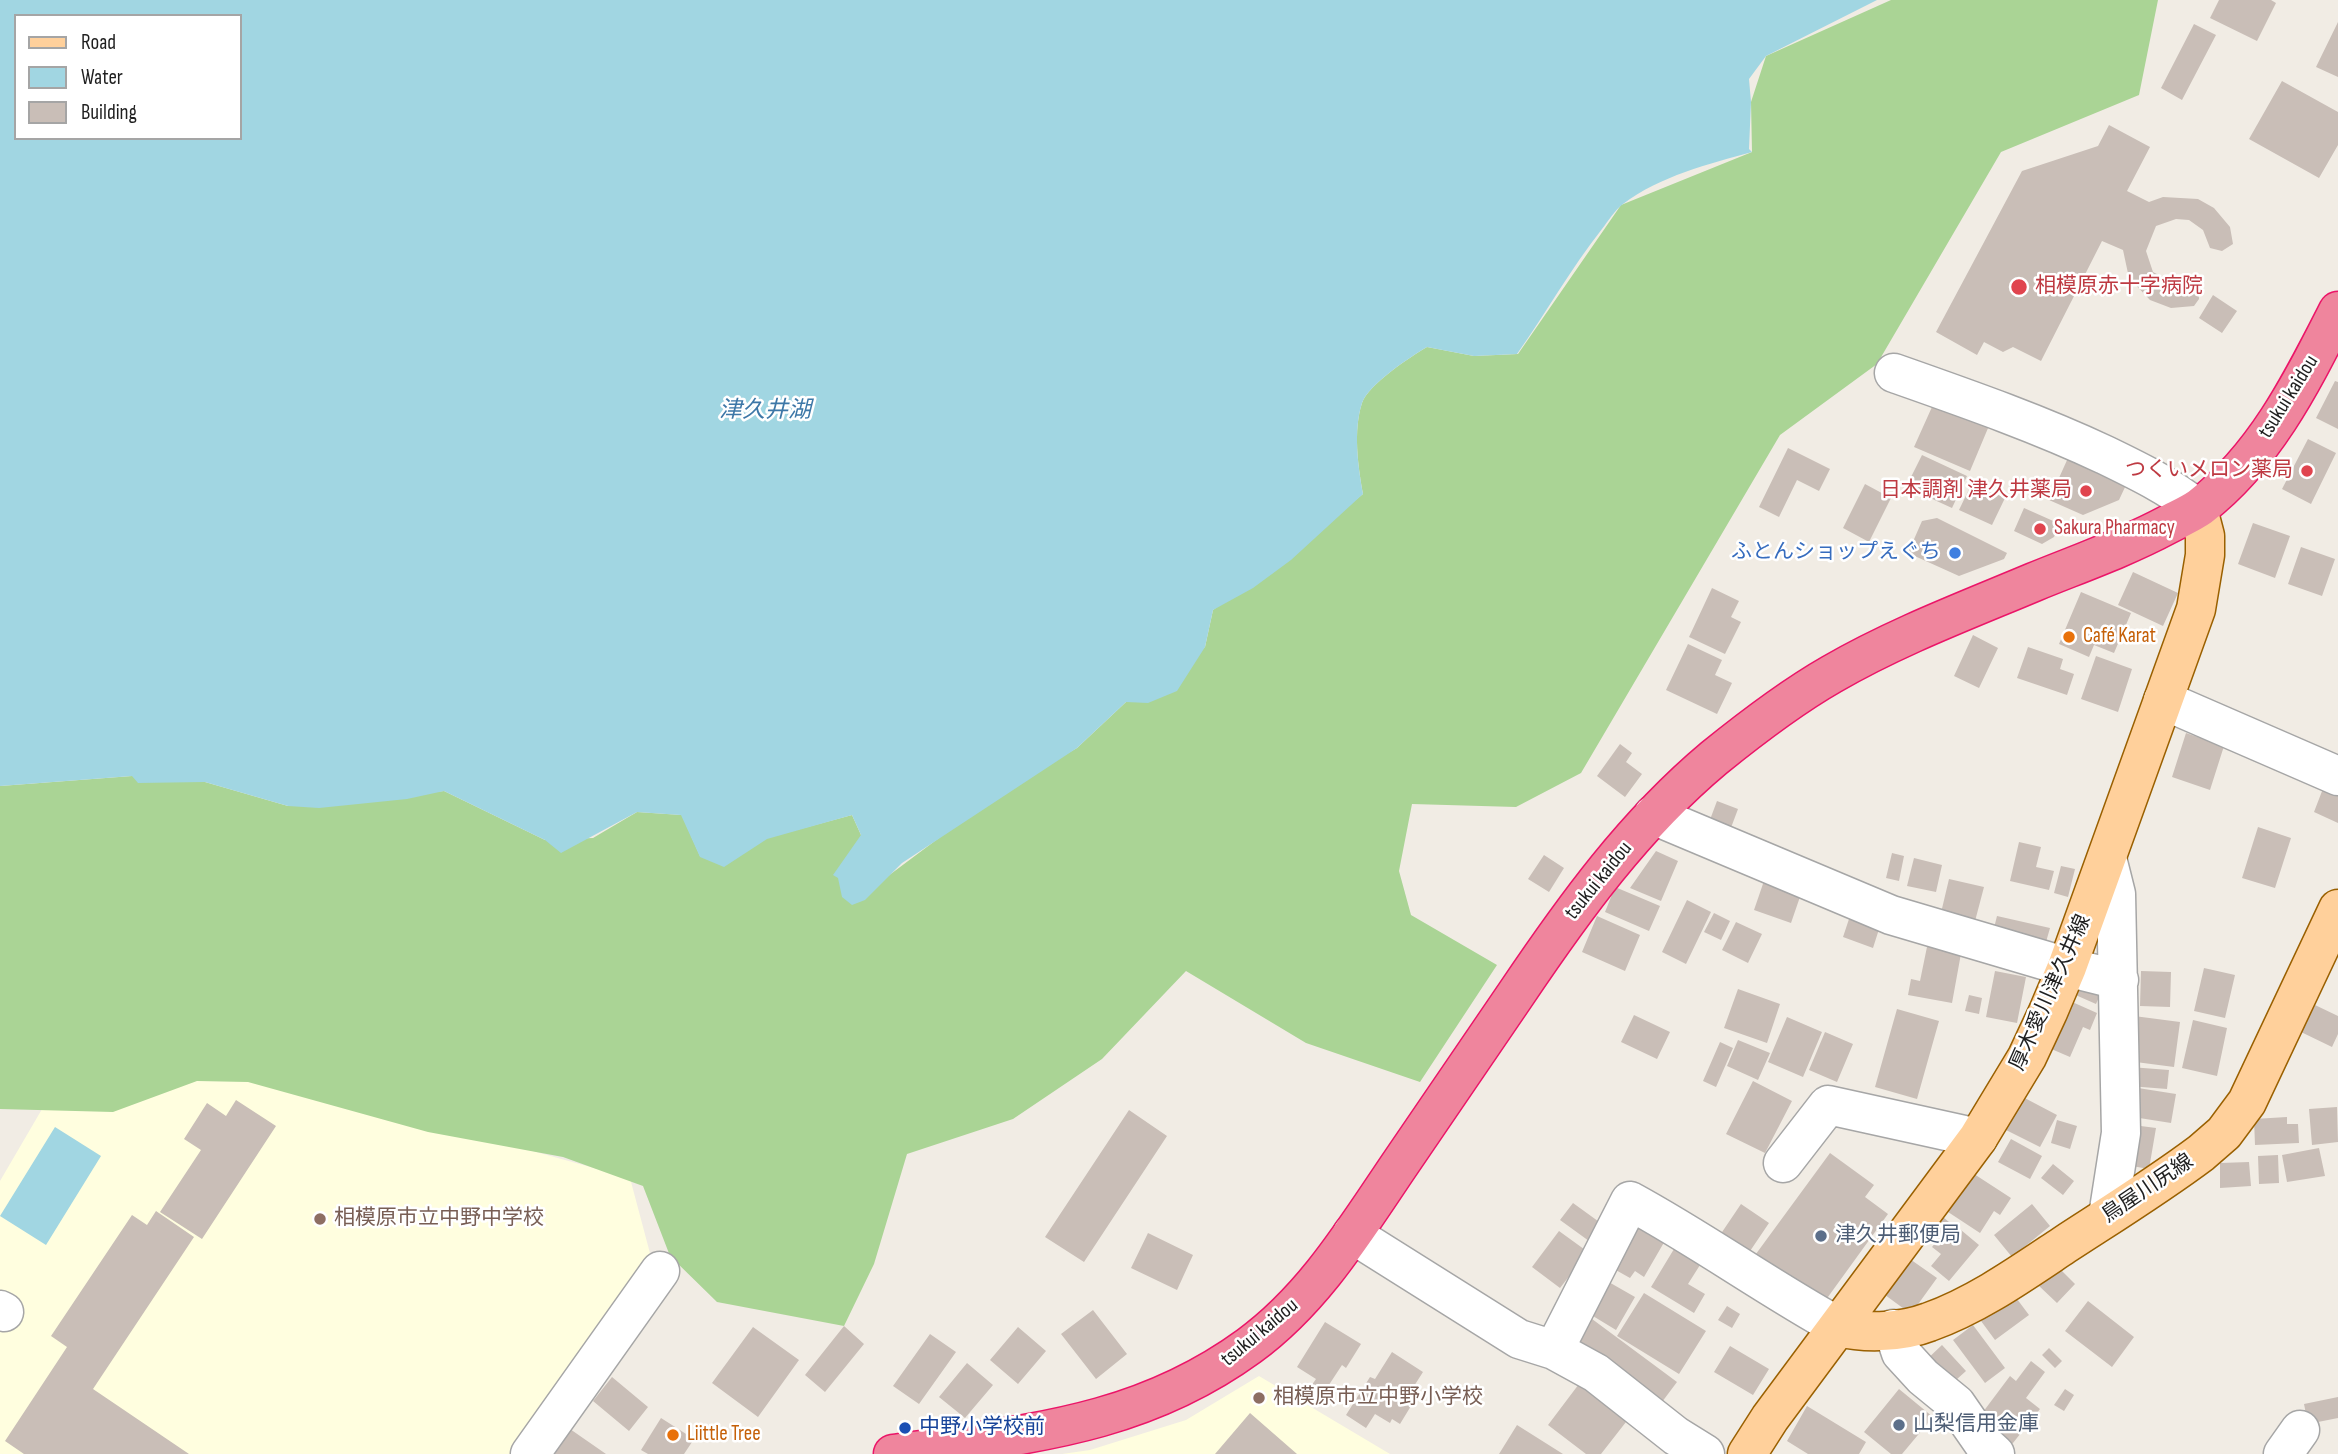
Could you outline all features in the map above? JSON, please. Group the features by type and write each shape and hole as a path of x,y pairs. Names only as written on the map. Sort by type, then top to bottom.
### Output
{"highway":[{"name":"tsukui kaidou","path":"893,1454 1090,1422 1136,1407 1180,1389 1217,1368 1279,1321 1314,1286 1353,1234 1577,904 1653,815 1735,742 1804,691 1836,672 1907,636 2144,537 2198,509 2232,477 2284,412 2338,311"}],"main road":[{"name":"厚木愛川津久井線","path":"1747,1454 1770,1418 1978,1138 2027,1057 2067,967 2190,627 2203,572 2204,536 2198,509"},
{"name":"鳥屋川尻線","path":"1839,1327 1863,1331 1893,1329 1930,1322 1956,1310 2008,1280 2202,1153 2224,1133 2254,1089 2338,909"}],"street":[{"path":"1894,373 2017,416 2079,443 2175,491 2198,509"},
{"path":"2163,700 2338,776"},
{"path":"1653,815 1891,915 2119,980"},
{"path":"2107,858 2116,894 2121,1133 2108,1216"},
{"path":"1783,1163 1828,1105 1978,1138"},
{"path":"1554,1350 1630,1201 1676,1226 1786,1298 1839,1327"},
{"path":"1353,1234 1519,1339 1554,1350 1596,1373 1676,1436 1706,1454"},
{"path":"530,1454 660,1271"},
{"path":"1893,1329 1901,1353 1923,1377 1956,1404 1983,1443 1995,1454"}],"shaded area":[{"name":"相模原市立中野中学校","path":"219,1052 269,1078 630,1178 651,1257 515,1454 0,1454 0,1181 52,1092"},
{"name":"相模原市立中野小学校","path":"1259,1376 1390,1454 1062,1454 1090,1450 1186,1420"}],"green space":[{"path":"1891,0 2158,0 2139,95 2001,152 1877,364 1780,435 1581,773 1516,807 1412,804 1399,871 1411,915 1497,965 1420,1082 1306,1043 1186,971 1102,1059 1013,1119 907,1154 874,1264 844,1326 717,1302 670,1256 643,1186 563,1157 428,1132 248,1082 197,1081 113,1112 0,1109 0,786 132,776 205,782 288,806 444,791 545,840 593,838 637,812 682,815 700,856 852,815 861,835 860,897 1007,787 1077,748 1126,702 1205,647 1213,610 1363,494 1357,448 1359,414 1366,396 1381,380 1427,347 1474,356 1518,354 1621,205 1752,152 1751,102 1766,56"}],"water":[{"name":"津久井湖","path":"0,0 1877,0 1766,56 1749,79 1749,149 1752,152 1669,178 1620,206 1580,259 1517,354 1474,356 1427,347 1372,388 1362,403 1358,425 1358,460 1363,494 1291,560 1253,588 1213,610 1205,647 1177,691 1148,703 1126,702 1077,748 902,863 865,900 852,905 842,897 838,878 833,875 861,835 852,815 767,839 724,867 700,857 681,815 637,812 561,853 545,840 444,791 407,799 319,808 288,806 205,782 138,783 132,776 0,786"},
{"path":"55,1127 101,1156 46,1245 0,1216"}],"building":[{"path":"2219,0 2271,0 2276,3 2257,41 2210,18"},
{"path":"2338,22 2338,77 2316,67"},
{"path":"2194,24 2216,35 2182,100 2161,88"},
{"path":"2282,81 2338,112 2338,145 2319,178 2249,139"},
{"name":"相模原赤十字病院","path":"2109,125 2150,147 2127,191 2149,202 2163,197 2198,199 2214,208 2230,227 2233,244 2222,251 2210,248 2203,230 2189,220 2176,219 2156,226 2146,251 2153,272 2176,284 2198,283 2199,299 2194,306 2171,308 2150,300 2129,278 2123,250 2102,241 2041,361 2013,347 2003,352 1984,342 1977,355 1936,332 2022,171 2098,146"},
{"path":"2213,295 2237,311 2222,333 2199,318"},
{"path":"2335,381 2338,382 2338,429 2316,418"},
{"path":"1936,398 1991,421 1970,471 1914,447"},
{"path":"2308,439 2336,453 2311,504 2282,489"},
{"path":"1788,448 1830,469 1819,491 1797,480 1779,517 1759,507"},
{"path":"1922,455 1967,476 1952,508 1906,487"},
{"path":"2068,458 2126,485 2119,500 2083,515 2049,500"},
{"path":"1972,483 2005,498 1992,525 1959,510"},
{"path":"1865,484 1891,498 1869,542 1843,528"},
{"path":"2024,508 2060,524 2054,537 2042,544 2014,531"},
{"path":"1937,518 2007,553 2004,559 1959,576 1908,553 1922,521"},
{"path":"2253,523 2290,536 2275,578 2238,564"},
{"path":"2301,547 2335,559 2322,596 2288,584"},
{"path":"2133,572 2178,593 2163,626 2118,605"},
{"path":"1712,588 1739,601 1731,617 1741,622 1725,654 1689,637"},
{"path":"2081,592 2131,613 2114,653 2094,645 2089,657 2059,644"},
{"path":"1973,635 1998,648 1979,688 1954,676"},
{"path":"1688,644 1722,660 1715,675 1732,683 1717,714 1666,690"},
{"path":"2028,647 2063,659 2060,669 2074,674 2067,695 2017,678"},
{"path":"2096,656 2132,669 2118,712 2081,699"},
{"path":"2186,733 2224,746 2210,790 2172,777"},
{"path":"1620,744 1632,753 1626,762 1642,774 1625,797 1597,776"},
{"path":"2324,786 2338,792 2338,823 2314,812"},
{"path":"1717,801 1738,809 1729,833 1708,825"},
{"path":"2258,827 2291,838 2275,888 2242,878"},
{"path":"2019,842 2041,847 2036,867 2054,871 2049,890 2010,881"},
{"path":"1656,851 1678,861 1661,901 1630,888"},
{"path":"1892,853 1904,856 1899,881 1886,878"},
{"path":"1544,855 1564,868 1549,892 1528,879"},
{"path":"1914,858 1942,865 1936,892 1907,886"},
{"path":"2061,866 2075,869 2068,897 2054,893"},
{"path":"1765,878 1802,891 1791,923 1754,910"},
{"path":"1949,879 1984,887 1974,925 1940,917"},
{"path":"1615,887 1660,906 1649,931 1605,912"},
{"path":"1687,900 1711,912 1686,964 1662,952"},
{"path":"1714,913 1730,921 1721,940 1704,932"},
{"path":"1597,916 1640,935 1625,971 1582,952"},
{"path":"1850,916 1880,926 1873,948 1843,937"},
{"path":"1997,916 2050,928 2044,949 1992,936"},
{"path":"1736,922 1762,934 1748,963 1722,950"},
{"path":"1928,942 1962,948 1952,1003 1908,995 1911,979 1920,981"},
{"path":"2204,968 2235,975 2225,1018 2194,1011"},
{"path":"1995,971 2026,977 2017,1023 1986,1017"},
{"path":"2141,971 2171,972 2170,1007 2140,1006"},
{"path":"2079,975 2104,986 2096,1004 2071,993"},
{"path":"1738,989 1780,1004 1767,1043 1724,1028"},
{"path":"1969,995 1982,998 1979,1014 1965,1011"},
{"path":"2070,1001 2097,1013 2090,1030 2083,1027 2070,1057 2049,1048"},
{"path":"2315,1005 2338,1016 2338,1034 2332,1047 2301,1032"},
{"path":"1897,1009 1939,1021 1917,1099 1875,1087"},
{"path":"1634,1015 1670,1032 1657,1059 1621,1042"},
{"path":"2134,1016 2180,1022 2174,1067 2128,1061"},
{"path":"1787,1017 1822,1032 1803,1077 1768,1062"},
{"path":"2193,1020 2227,1028 2217,1076 2182,1068"},
{"path":"1825,1032 1853,1044 1837,1082 1809,1070"},
{"path":"1738,1040 1770,1053 1758,1080 1727,1066"},
{"path":"1720,1042 1733,1048 1716,1087 1703,1081"},
{"path":"2130,1067 2169,1070 2167,1089 2129,1086"},
{"path":"1753,1081 1792,1101 1765,1153 1726,1134"},
{"path":"2138,1088 2176,1094 2171,1123 2133,1117"},
{"path":"2019,1095 2057,1115 2040,1147 2002,1128"},
{"path":"236,1100 276,1126 202,1239 160,1212 201,1150 184,1139 207,1103 226,1116"},
{"path":"2337,1107 2338,1142 2312,1145 2309,1109"},
{"path":"1129,1110 1167,1136 1084,1262 1045,1237"},
{"path":"2287,1117 2287,1124 2298,1124 2299,1143 2255,1145 2254,1119"},
{"path":"2057,1120 2077,1126 2070,1149 2051,1143"},
{"path":"2133,1125 2156,1128 2149,1169 2126,1165"},
{"path":"2011,1139 2042,1156 2030,1179 1998,1162"},
{"path":"2319,1148 2325,1176 2287,1182 2282,1155"},
{"name":"津久井郵便局","path":"1830,1153 1874,1185 1865,1197 1888,1214 1820,1308 1753,1258"},
{"path":"2278,1155 2279,1183 2259,1184 2258,1156"},
{"path":"2249,1162 2251,1186 2220,1188 2220,1163"},
{"path":"2053,1164 2074,1181 2063,1195 2041,1178"},
{"path":"1971,1172 2011,1198 2000,1215 1994,1211 1980,1233 1945,1210"},
{"path":"1573,1203 1602,1224 1589,1241 1560,1220"},
{"path":"1741,1204 1769,1223 1744,1260 1716,1241"},
{"path":"2032,1204 2050,1226 2012,1257 1994,1235"},
{"path":"156,1211 194,1237 93,1389 189,1454 24,1454 5,1441 67,1347 51,1336 132,1215 147,1225"},
{"path":"1938,1213 1949,1222 1933,1243 1921,1233"},
{"path":"1630,1217 1666,1239 1644,1277 1635,1271 1630,1278 1614,1269"},
{"path":"1961,1230 1979,1245 1949,1281 1931,1266 1941,1254 1932,1247 1944,1232 1953,1240"},
{"path":"1559,1231 1588,1252 1560,1288 1532,1267"},
{"path":"1148,1233 1193,1255 1177,1290 1131,1268"},
{"path":"1674,1249 1700,1265 1688,1284 1705,1294 1694,1313 1651,1287"},
{"path":"1907,1257 1937,1278 1911,1314 1881,1292"},
{"path":"2057,1266 2075,1284 2057,1303 2038,1285"},
{"path":"1607,1281 1635,1297 1616,1330 1588,1313"},
{"path":"1644,1293 1706,1331 1679,1374 1617,1336"},
{"path":"2014,1295 2029,1315 1995,1340 1981,1321"},
{"path":"2088,1301 2134,1337 2112,1367 2065,1331"},
{"path":"1727,1306 1740,1314 1732,1328 1718,1320"},
{"path":"1093,1310 1127,1354 1096,1379 1061,1334"},
{"path":"1588,1316 1677,1382 1656,1410 1567,1343"},
{"path":"1325,1322 1361,1344 1346,1368 1342,1365 1321,1397 1309,1389 1316,1379 1297,1367"},
{"path":"1973,1325 2005,1368 1985,1383 1953,1340"},
{"path":"844,1326 864,1344 825,1392 805,1375"},
{"path":"753,1327 799,1360 758,1417 712,1383"},
{"path":"1018,1327 1046,1351 1018,1384 990,1360"},
{"path":"930,1334 956,1352 919,1404 893,1386"},
{"path":"1942,1345 1966,1371 1946,1389 1923,1363"},
{"path":"1730,1346 1769,1369 1753,1395 1714,1372"},
{"path":"2049,1348 2062,1361 2055,1368 2042,1355"},
{"path":"1392,1352 1423,1372 1407,1397 1414,1401 1400,1424 1392,1419 1390,1423 1375,1414 1366,1428 1346,1415 1370,1377 1375,1379"},
{"path":"2031,1361 2045,1372 2026,1398 2040,1409 2009,1448 1985,1430 1993,1420 1983,1412 2010,1376 2016,1381"},
{"path":"967,1363 993,1385 965,1418 939,1397"},
{"path":"1585,1376 1633,1413 1601,1454 1586,1454 1548,1425"},
{"path":"612,1377 648,1407 629,1431 593,1401"},
{"path":"1899,1389 1933,1417 1902,1454 1891,1454 1864,1432"},
{"path":"2065,1389 2074,1395 2064,1411 2054,1405"},
{"path":"2338,1397 2338,1418 2308,1424 2304,1404"},
{"path":"1807,1406 1866,1442 1859,1454 1808,1454 1787,1441"},
{"path":"1250,1413 1297,1454 1215,1454"},
{"path":"661,1418 694,1439 684,1454 648,1454 641,1450"},
{"path":"1517,1425 1563,1454 1499,1454"},
{"path":"570,1429 606,1454 553,1454"}],"place":[{"name":"相模原赤十字病院","path":"2019,287"},
{"name":"つくいメロン薬局","path":"2307,471"},
{"name":"日本調剤 津久井薬局","path":"2086,491"},
{"name":"Sakura Pharmacy","path":"2040,529"},
{"name":"ふとんショップえぐち","path":"1955,553"},
{"name":"Café Karat","path":"2069,637"},
{"name":"相模原市立中野中学校","path":"320,1219"},
{"name":"津久井郵便局","path":"1821,1236"},
{"name":"相模原市立中野小学校","path":"1259,1398"},
{"name":"山梨信用金庫","path":"1899,1425"},
{"name":"中野小学校前","path":"905,1428"},
{"name":"Liittle Tree","path":"673,1435"}]}
